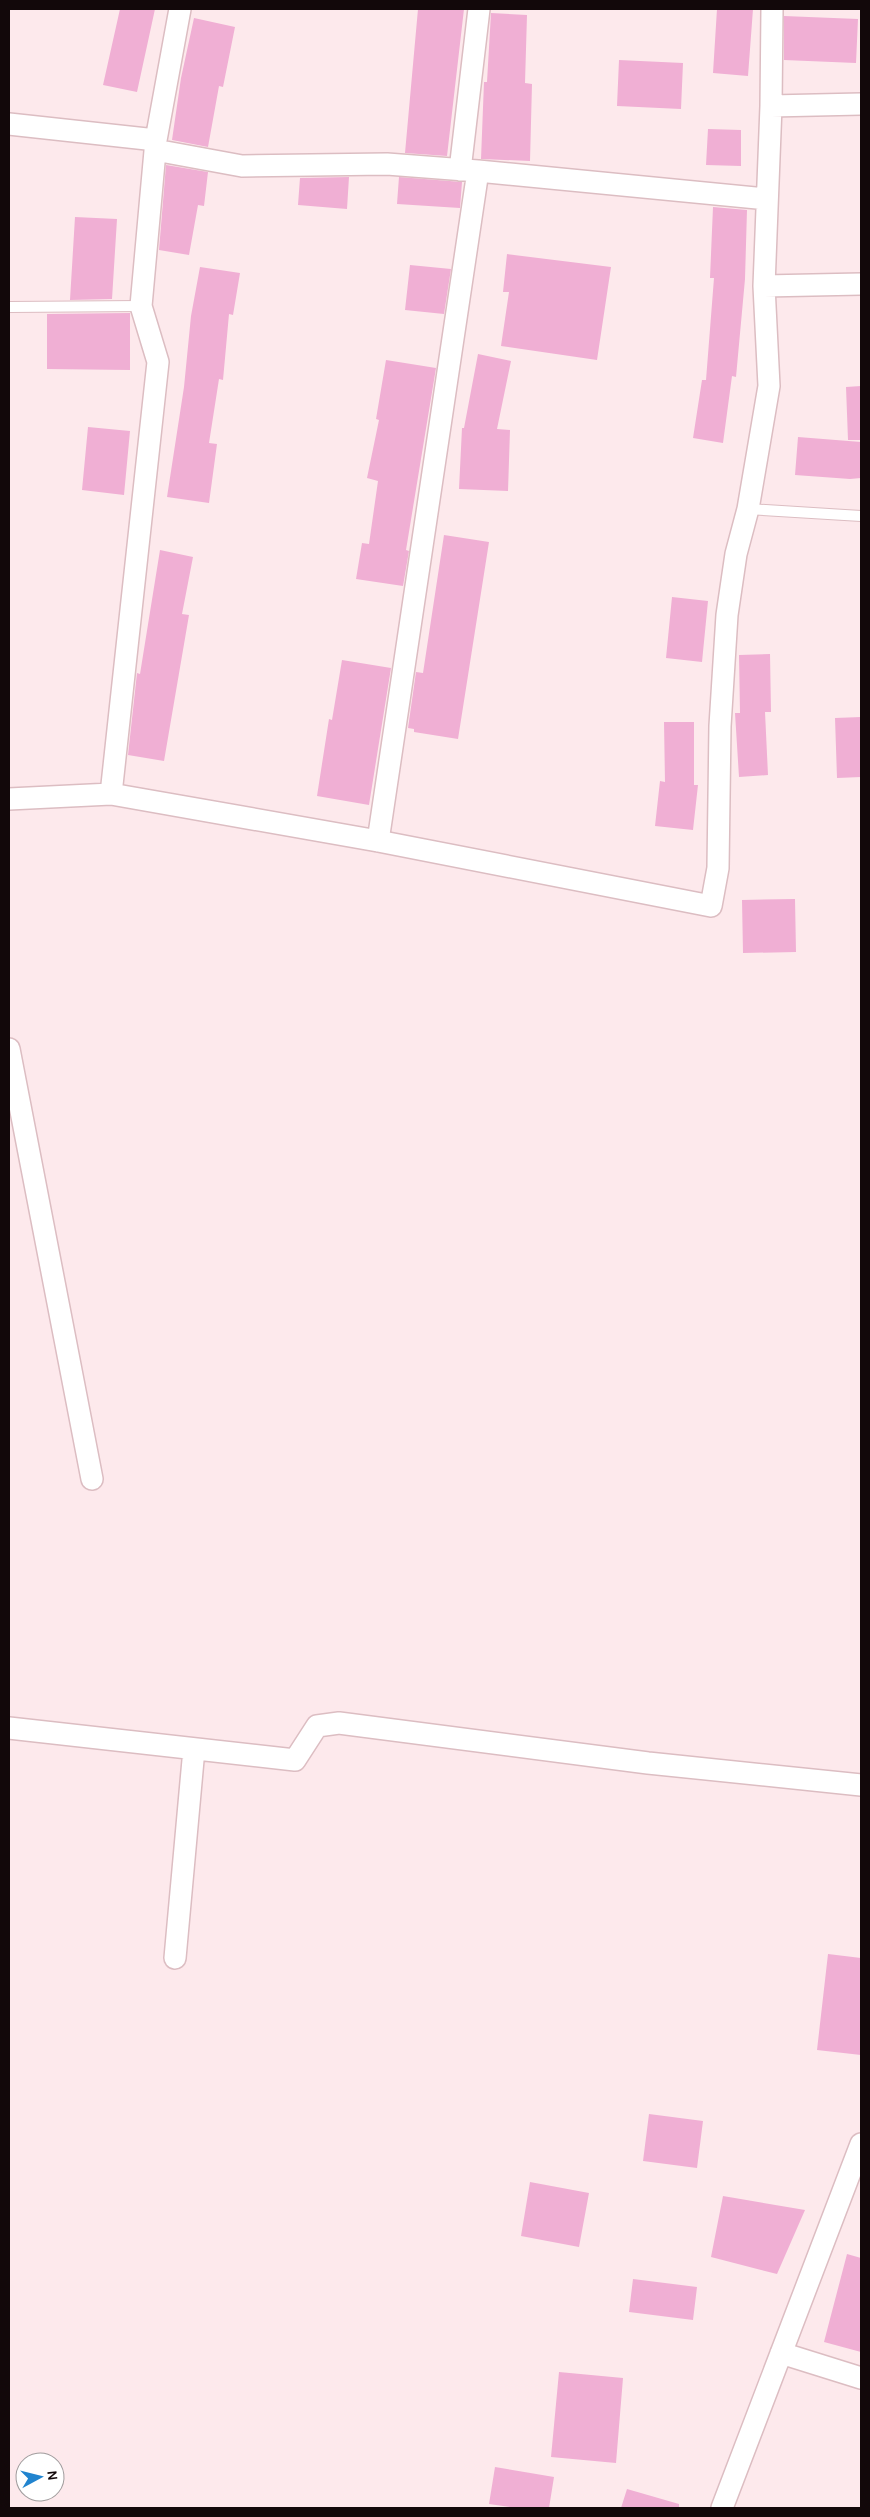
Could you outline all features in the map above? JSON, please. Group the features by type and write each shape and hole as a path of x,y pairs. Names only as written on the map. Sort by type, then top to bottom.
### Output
{"street":[{"path":"111,794 158,362 141,306 156,145 180,9"},
{"path":"378,841 469,170 479,9"},
{"path":"9,799 111,794 378,841 711,906 718,868 720,726 727,615 736,554 748,509 769,386 764,286 771,106 772,9"},
{"path":"771,106 861,104"},
{"path":"9,124 156,145 242,166 337,164 469,170 767,199"},
{"path":"764,286 861,284"},
{"path":"9,1049 92,1479"},
{"path":"9,1728 294,1760 317,1726 339,1723 648,1763 861,1785"},
{"path":"175,1958 194,1749"},
{"path":"722,2508 861,2144"},
{"path":"781,2353 861,2378"}],"lane":[{"path":"9,307 141,306"},
{"path":"748,509 861,516"}],"building":[{"path":"120,9 155,9 137,92 103,85"},
{"path":"418,9 464,9 447,156 405,153"},
{"path":"717,9 753,9 748,76 713,73"},
{"path":"491,13 527,15 525,83 532,84 530,161 481,159 484,82 487,82"},
{"path":"784,16 858,19 856,63 784,60"},
{"path":"194,18 235,27 223,87 219,86 208,147 172,140 181,78"},
{"path":"619,60 683,63 681,109 617,106"},
{"path":"708,129 741,130 741,166 706,165"},
{"path":"166,165 208,172 204,206 198,205 189,255 159,250"},
{"path":"349,177 347,209 298,205 300,178"},
{"path":"399,177 462,182 460,208 397,204"},
{"path":"713,207 747,210 745,279 736,377 732,376 723,443 693,438 702,380 706,380 714,278 710,278"},
{"path":"75,217 117,219 112,299 70,300"},
{"path":"507,254 611,267 597,360 501,346 509,292 503,292"},
{"path":"410,265 451,269 444,314 405,310"},
{"path":"200,267 240,273 233,315 229,314 223,380 219,379 209,443 217,444 209,503 167,497 184,387 191,316"},
{"path":"130,313 130,370 47,369 47,314"},
{"path":"478,354 511,361 497,429 510,430 508,491 459,489 462,428 464,428"},
{"path":"386,360 436,368 406,550 409,551 403,586 356,579 362,543 369,544 378,481 367,478 379,420 376,419"},
{"path":"861,386 861,440 848,440 846,387"},
{"path":"88,427 130,431 124,495 82,490"},
{"path":"798,437 861,442 861,478 795,475"},
{"path":"444,535 489,542 458,739 414,732 414,729 408,728 416,672 423,673"},
{"path":"160,550 193,557 182,614 189,615 164,761 128,755 137,673 140,674"},
{"path":"672,597 708,601 702,662 666,658"},
{"path":"770,654 771,712 765,712 768,775 739,777 735,713 740,713 739,655"},
{"path":"342,660 391,668 369,805 317,796 329,719 332,720"},
{"path":"861,717 861,777 837,778 835,718"},
{"path":"664,722 694,722 694,785 698,785 693,830 655,826 660,781 665,782"},
{"path":"795,899 796,952 743,953 742,900"},
{"path":"828,1954 861,1958 861,2055 817,2050"},
{"path":"649,2114 703,2121 697,2168 643,2161"},
{"path":"530,2182 589,2193 579,2247 521,2236"},
{"path":"723,2196 805,2210 777,2274 711,2257"},
{"path":"847,2254 861,2258 861,2352 824,2342"},
{"path":"633,2279 697,2287 693,2320 629,2312"},
{"path":"559,2372 623,2378 616,2463 551,2457"},
{"path":"495,2467 554,2477 549,2508 517,2508 489,2504"},
{"path":"627,2489 679,2504 679,2508 621,2508"}]}
